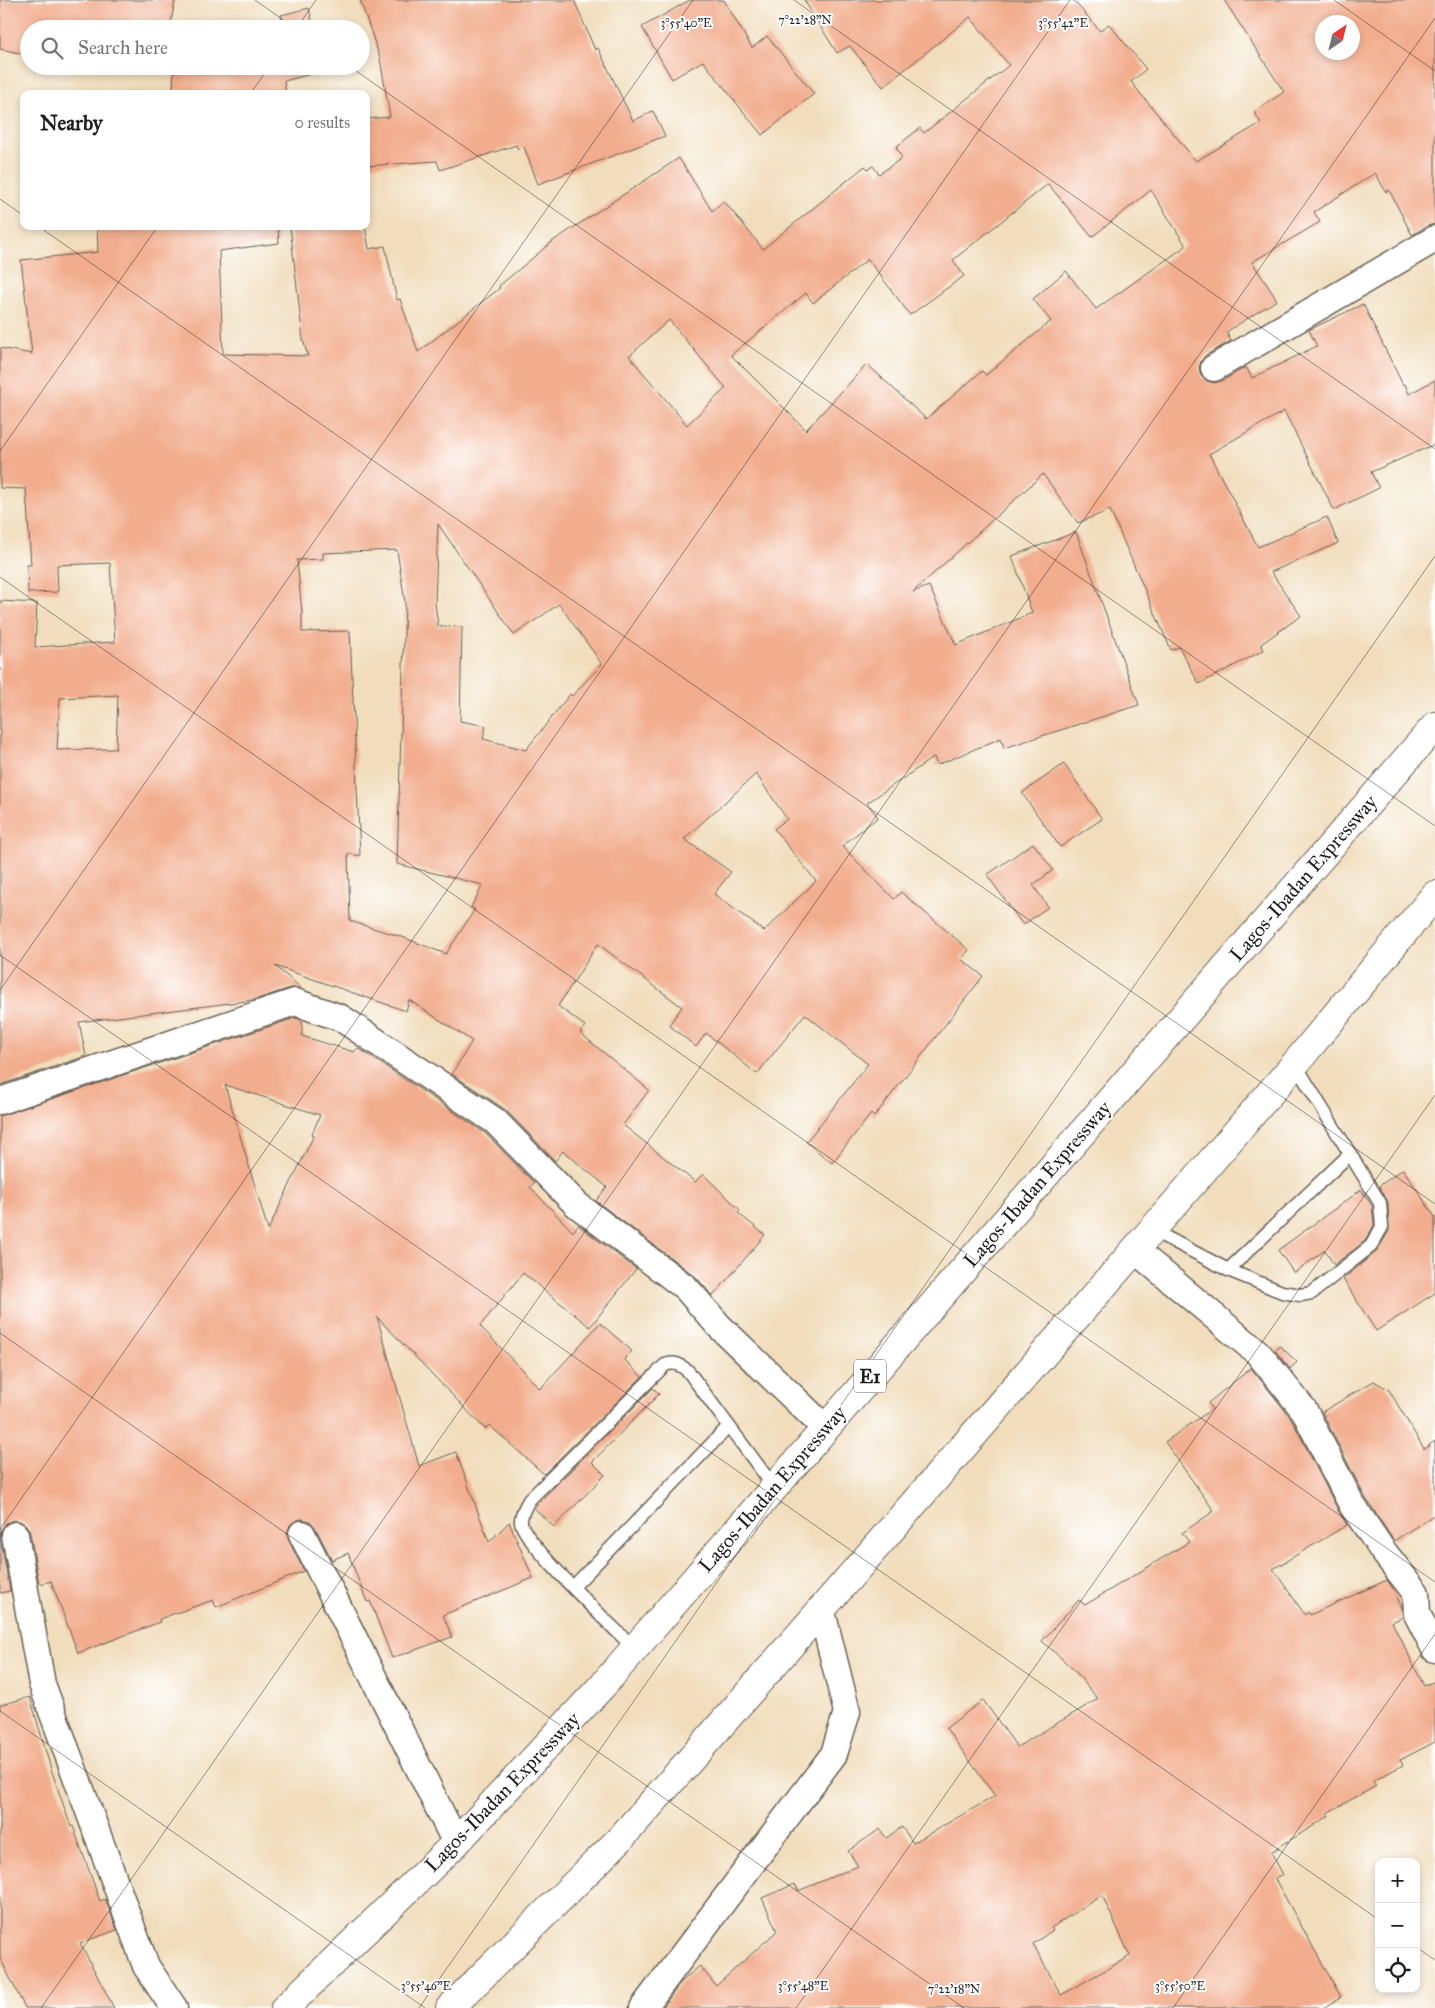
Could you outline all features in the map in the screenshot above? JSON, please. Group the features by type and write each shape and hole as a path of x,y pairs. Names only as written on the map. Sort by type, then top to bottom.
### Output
{"highway":[{"name":"Lagos-Ibadan Expressway","path":"285,2008 456,1843 603,1685 1435,726"},
{"path":"450,2008 619,1840 1144,1240 1295,1064 1435,895"}],"street":[{"path":"1214,368 1435,239"},
{"path":"0,1101 295,1002 341,1018 495,1121 576,1204 686,1288 719,1326 825,1428"},
{"path":"1144,1240 1258,1353 1304,1410 1352,1505 1383,1551 1416,1593 1418,1614 1435,1649"},
{"path":"302,1534 456,1843"},
{"path":"15,1535 42,1684 146,1966 174,2008"},
{"path":"643,2008 834,1754 847,1712 821,1608"}],"lane":[{"path":"1144,1240 1228,1270 1282,1292 1300,1295 1312,1293 1371,1246 1382,1227 1380,1203 1295,1064"},
{"path":"1228,1270 1350,1154"},
{"path":"634,1648 573,1588 536,1546 521,1522 523,1511 529,1500 665,1365 671,1363 679,1365 688,1371 774,1487"},
{"path":"573,1588 729,1426"}],"building":[{"path":"0,0 175,0 172,20 20,20 20,53 0,49"},
{"path":"360,0 574,0 595,50 598,48 633,121 653,111 665,136 538,184 524,147 518,149 516,145 440,170 437,161 370,166 370,119 390,117 380,58 370,29 370,20 367,20"},
{"path":"690,0 724,0 752,48 767,36 814,94 762,135 703,61 672,79 642,27"},
{"path":"804,0 1073,0 1100,31 1109,24 1146,69 1131,82 1196,161 1261,123 1254,112 1284,92 1224,0 1435,0 1435,224 1427,226 1412,235 1389,190 1386,192 1375,173 1314,212 1320,222 1252,262 1277,300 1226,332 1231,341 1206,355 1201,361 1199,368 1201,376 1207,381 1214,383 1222,381 1246,367 1252,378 1317,346 1309,330 1363,304 1409,394 1435,380 1435,444 1371,472 1379,488 1334,510 1284,411 1209,454 1258,547 1327,517 1338,543 1271,572 1301,616 1261,644 1264,650 1199,684 1179,647 1171,650 1110,510 1078,523 1043,474 913,592 929,586 956,645 1032,613 1012,556 1076,532 1139,705 1004,748 1001,738 937,765 934,757 867,803 878,817 842,846 894,899 901,892 969,950 961,959 983,976 874,1117 871,1114 832,1163 806,1142 868,1064 805,1014 757,1074 706,1033 696,1047 669,1025 682,1007 598,944 558,1006 585,1026 580,1033 649,1090 623,1125 695,1182 703,1174 740,1210 738,1213 765,1235 713,1296 695,1276 596,1201 607,1187 563,1151 555,1161 506,1110 452,1074 472,1041 409,1000 406,1011 275,966 301,988 290,988 254,1000 79,1022 86,1056 0,1085 0,601 37,603 35,647 115,642 110,563 57,565 58,592 28,593 27,565 31,565 26,489 0,488 0,348 32,354 21,260 98,252 97,230 278,230 279,243 219,251 223,354 308,356 303,340 290,230 366,230 369,249 385,246 397,300 400,299 418,352 500,288 499,286 553,241 679,158 712,211 724,201 763,249 865,166 868,169 873,166 879,174 902,158 896,147 920,128 924,133 1009,65 970,17 883,87 850,46 837,53","holes":["1048,184 1092,237 1151,190 1186,246 1096,309 1066,271 1033,299 1051,321 986,375 982,371 926,419 867,364 806,430 731,355 806,293 813,303 868,259 910,315 964,276 953,260","669,320 726,388 687,425 629,356","438,524 514,635 559,604 602,664 572,696 570,694 526,750 483,739 486,726 460,721 462,627 438,626 435,603","397,550 405,602 397,864 483,885 471,907 475,909 446,954 402,937 350,921 348,853 360,856 350,631 302,632 297,560 323,559 323,553","118,695 116,749 57,750 60,698","756,774 787,819 774,829 816,881 764,931 714,894 731,872 684,839"]},
{"path":"309,8 312,20 282,20 281,15"},
{"path":"174,75 308,75 284,81 285,90 173,90"},
{"path":"1064,764 1102,819 1060,847 1022,793"},
{"path":"1033,843 1053,870 1033,885 1048,907 1023,925 987,875"},
{"path":"295,1018 302,1020 302,1036 354,1052 358,1048 485,1133 534,1183 530,1187 573,1232 578,1225 636,1269 590,1327 523,1273 480,1326 540,1389 600,1323 632,1351 624,1359 642,1377 544,1474 489,1425 485,1429 377,1317 419,1466 456,1452 489,1542 509,1522 533,1578 443,1615 452,1637 392,1658 370,1601 367,1602 348,1553 332,1560 315,1527 310,1521 302,1519 296,1520 290,1525 287,1534 304,1571 216,1607 213,1600 159,1619 160,1622 78,1653 51,1581 39,1584 30,1532 26,1525 20,1521 13,1520 6,1523 1,1530 0,1538 0,1116","holes":["225,1085 320,1115 312,1134 314,1135 268,1230"]},
{"path":"1403,1169 1435,1217 1435,1293 1376,1331 1343,1279 1376,1252 1389,1231 1388,1202 1379,1186"},
{"path":"1361,1190 1372,1206 1374,1225 1365,1241 1334,1265 1325,1250 1294,1273 1278,1250"},
{"path":"1280,1346 1297,1362 1290,1369 1275,1350"},
{"path":"1251,1368 1291,1418 1347,1525 1273,1569 1305,1615 1308,1612 1310,1615 1387,1580 1402,1608 1403,1617 1392,1622 1424,1686 1435,1681 1435,1742 1400,1760 1403,1765 1373,1781 1376,1786 1327,1813 1329,1816 1271,1852 1283,1875 1275,1879 1341,1997 1323,2008 662,2008 682,1981 700,1966 716,1986 777,1931 762,1898 795,1884 798,1891 858,1866 848,1851 880,1829 886,1838 902,1827 913,1843 995,1796 946,1728 983,1700 1017,1747 1098,1699 1074,1670 1042,1641 1079,1600 1085,1605 1189,1542 1182,1533 1214,1511 1165,1442 1212,1409 1208,1403","holes":["1102,1895 1130,1956 1061,1995 1033,1944 1053,1930 1051,1928"]},
{"path":"1374,1381 1389,1390 1424,1449 1435,1441 1435,1514 1394,1541 1365,1497 1322,1412"},
{"path":"653,1388 659,1394 592,1462 605,1475 554,1527 534,1508 536,1505"},
{"path":"0,1538 10,1591 0,1593"},
{"path":"30,1697 51,1769 71,1827 73,1826 100,1901 105,1899 117,1930 80,1943 114,2008 25,2008 0,1958 0,1705"}]}
